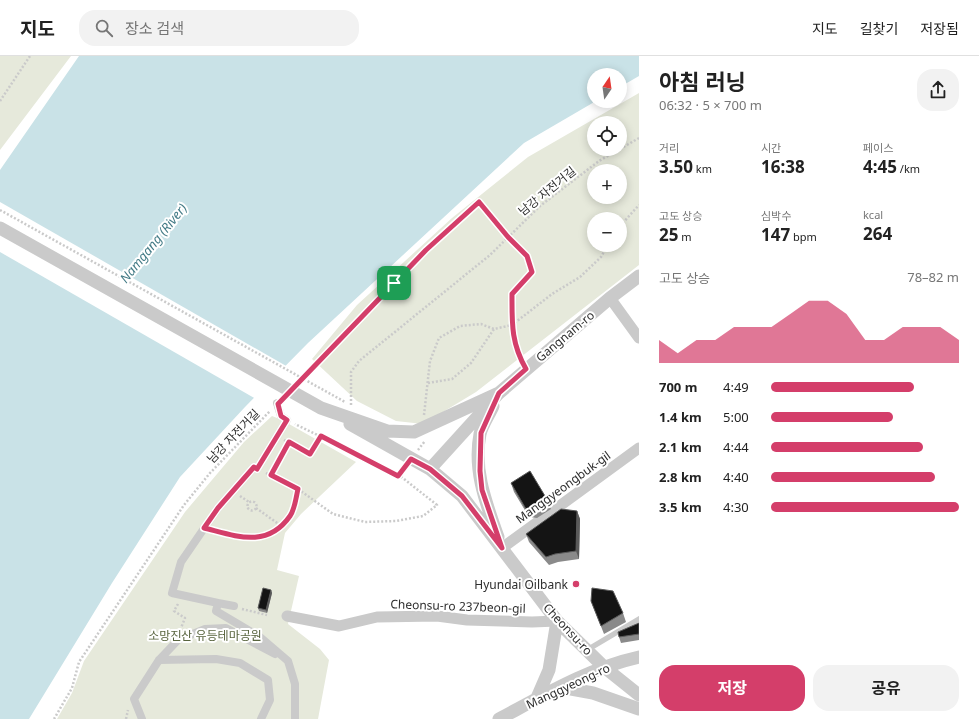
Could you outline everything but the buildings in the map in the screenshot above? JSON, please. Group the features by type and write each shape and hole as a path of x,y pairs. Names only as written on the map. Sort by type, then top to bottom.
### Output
{"street":[{"path":"0,228 320,408 387,431 414,432 424,429 499,393"},
{"name":"Gangnam-ro","path":"430,469 499,393 610,298 639,276"},
{"path":"610,298 639,338"},
{"path":"499,393 481,433 480,471 482,490 502,548"},
{"path":"234,606 172,593 181,562 218,508 255,468 287,420 281,416 278,404"},
{"name":"Cheonsu-ro","path":"320,408 430,469 462,496 557,621 604,667 639,695"},
{"name":"Manggyeongbuk-gil","path":"502,548 639,448"},
{"path":"218,603 216,611 260,637 288,661 295,684 295,719"},
{"name":"Cheonsu-ro 237beon-gil","path":"287,616 339,626 377,617 437,616 510,621 557,621"},
{"path":"536,700 549,670 557,621"},
{"path":"142,719 134,699 160,660 178,640 205,629 226,628 288,661"},
{"name":"Manggyeong-ro","path":"499,719 560,687 604,667 639,657"},
{"path":"160,660 216,660 240,664 268,680 270,700 261,719"},
{"path":"560,687 593,693 639,709"}],"lane":[{"path":"587,650 639,619"}],"path":[{"path":"0,102 30,56"},
{"name":"남강 자전거길","path":"627,145 639,138"},
{"name":"남강 자전거길","path":"0,210 351,405 352,372 359,361 490,255 546,202 599,161 608,156"},
{"path":"293,388 426,250 479,202 508,237 527,256 532,272 512,294 512,325 517,353 526,369"},
{"path":"627,218 639,205"},
{"path":"398,476 426,439 424,429 424,407 430,361 438,338 460,326 481,324 494,329 512,325 552,294 580,277 601,258 604,252"},
{"path":"428,383 452,379 471,363 494,329"},
{"name":"남강 자전거길","path":"54,719 72,688 79,662 184,505 210,473 278,404"},
{"path":"255,468 298,489 333,514 365,522 396,521 423,516 437,505 398,476 287,420"},
{"path":"277,436 310,454 321,436"},
{"path":"271,475 289,442"},
{"path":"204,528 247,539 272,533 291,515 298,489"},
{"path":"256,508 280,525"},
{"path":"180,599 174,611 185,618 180,631"},
{"path":"234,606 267,615"}],"green space":[{"path":"0,56 71,56 0,150"},
{"path":"639,93 639,265 476,392 423,424 396,421 357,401 312,359 357,305 452,218 528,157 587,123 587,156 627,156 627,116 599,116 613,108 627,108 627,100"},
{"name":"소망진산 유등테마공원","path":"272,416 282,420 356,462 301,514 285,533 277,570 299,576 288,624 320,649 329,660 318,719 57,719 72,693 84,661 185,512 244,442"}],"water":[{"name":"Namgang (River)","path":"79,56 639,56 639,76 627,83 627,68 587,68 587,106 524,143 308,343 245,407 180,477 112,583 29,719 0,719 0,170"}],"pier":[{"path":"0,202 288,367 256,399 0,252"}],"place":[{"name":"Hyundai Oilbank","path":"576,584"}],"route":[{"path":"479,202 508,237 527,256 532,272 512,294 512,325 517,353 526,369 499,393 481,433 480,471 482,490 502,548 462,496 430,469 411,459 398,476 321,436 310,454 289,442 271,475 298,489 291,515 272,533 247,539 204,528 218,508 254,467 257,469 287,420 281,416 278,404 394,283 426,250 479,202"}]}
